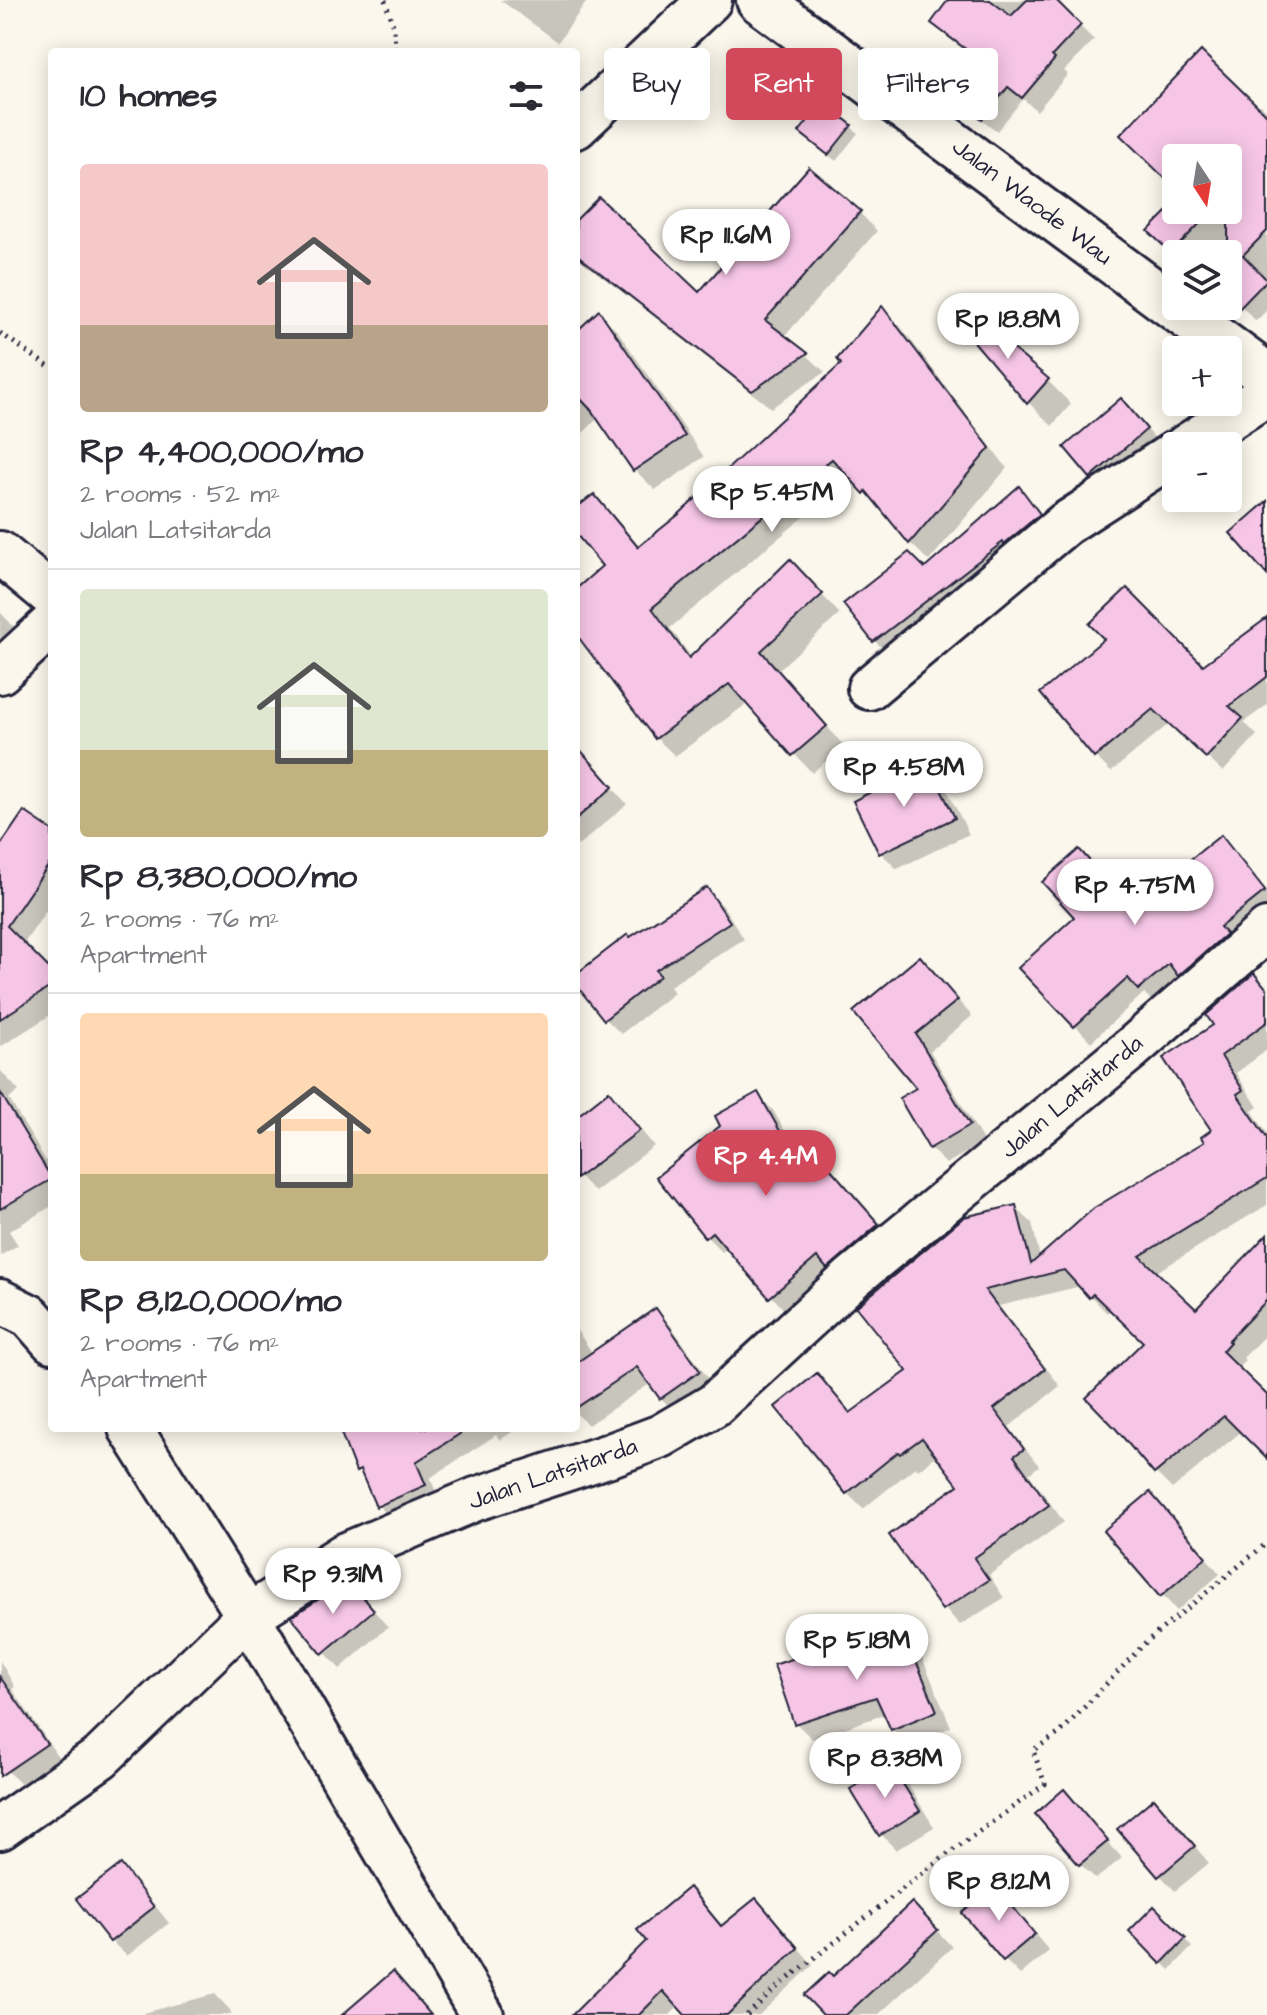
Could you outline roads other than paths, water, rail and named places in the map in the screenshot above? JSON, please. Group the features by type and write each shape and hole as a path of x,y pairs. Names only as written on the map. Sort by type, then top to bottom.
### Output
{"street":[{"path":"580,123 710,0"},
{"name":"Jalan Waode Wau","path":"759,0 1267,376"},
{"path":"1208,432 1267,394"},
{"path":"869,688 1065,524 1162,461"},
{"path":"0,553 48,593"},
{"path":"0,672 48,628"},
{"name":"Jalan Latsitarda","path":"0,1828 101,1757 248,1616 344,1555 476,1499 661,1436 714,1405 852,1278 1132,1048 1267,930"},
{"path":"0,1301 30,1316 48,1336"},
{"path":"136,1432 248,1616 482,2015"}]}
